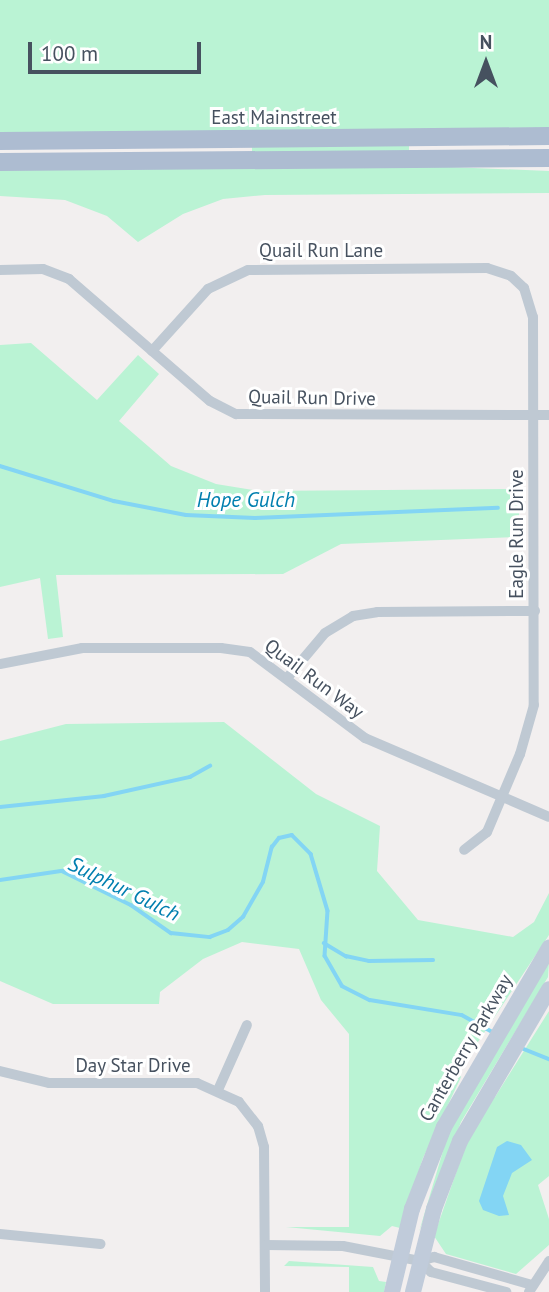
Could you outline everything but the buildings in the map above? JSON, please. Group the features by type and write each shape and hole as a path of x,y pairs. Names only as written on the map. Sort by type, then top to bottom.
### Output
{"main road":[{"name":"East Mainstreet","path":"0,141 549,136"},
{"path":"0,162 549,158"}],"street":[{"name":"Quail Run Drive","path":"0,270 35,268 61,275 214,404 246,416 549,415"},
{"name":"Quail Run Lane","path":"152,351 208,289 239,271 487,268 519,282"},
{"path":"519,282 529,272"},
{"name":"Eagle Run Drive","path":"464,850 484,837 503,797 534,705 533,317 519,282"},
{"path":"288,677 325,633 353,616 534,611"},
{"name":"Quail Run Way","path":"0,664 68,648 233,648 257,654 365,738 549,817"},
{"name":"Canterberry Parkway","path":"392,1292 427,1168 481,1058 549,948"},
{"name":"Canterberry Parkway","path":"413,1292 445,1177 501,1066 549,989"},
{"path":"218,1090 247,1026"},
{"name":"Day Star Drive","path":"0,1071 39,1082 183,1082 218,1090 247,1110 262,1135 265,1292"},
{"path":"0,1234 101,1244"},
{"path":"266,1245 343,1246 420,1261 450,1260 531,1288 549,1261"},
{"path":"420,1261 431,1272 506,1292"}],"green space":[{"path":"0,0 549,0 549,129 0,134"},
{"path":"409,145 409,152 252,153 252,146"},
{"path":"425,166 549,171 549,193 265,195 223,199 183,214 138,242 107,216 65,200 0,196 0,169"},
{"path":"31,343 97,400 138,355 159,374 119,421 171,466 216,484 259,491 519,489 519,537 341,544 283,574 56,575 63,637 48,639 40,578 0,587 0,345"},
{"path":"224,722 316,794 380,826 377,871 418,920 513,937 534,922 549,893 549,935 458,1072 461,1077 423,1158 400,1228 392,1226 380,1236 286,1227 349,1227 349,1034 321,1000 299,949 242,942 203,959 160,992 159,1004 53,1004 0,981 0,741 66,724"},
{"path":"549,962 548,977 461,1122 419,1232 448,1134"},
{"path":"549,1011 549,1176 538,1185 549,1219 549,1245 516,1274 446,1254 434,1236 464,1150 491,1095 495,1097"},
{"path":"289,1261 373,1267 379,1281 386,1282 384,1292 349,1292 349,1267 284,1266"}],"water":[{"path":"507,1141 521,1145 532,1160 512,1173 503,1196 509,1215 499,1216 483,1210 479,1201 497,1147"}],"waterway":[{"name":"Hope Gulch","path":"0,466 114,501 186,515 255,518 498,508"},
{"path":"0,807 104,796 190,777 210,766"},
{"name":"Sulphur Gulch","path":"0,880 62,871 131,905 171,933 210,937 228,930 243,917 263,882 272,847 279,838 292,835 311,854 328,911 325,956 342,986 370,1000 462,1015 494,1033"},
{"path":"324,943 346,956 369,961 433,960"},
{"name":"Sulphur Gulch","path":"519,1047 549,1059"}]}
